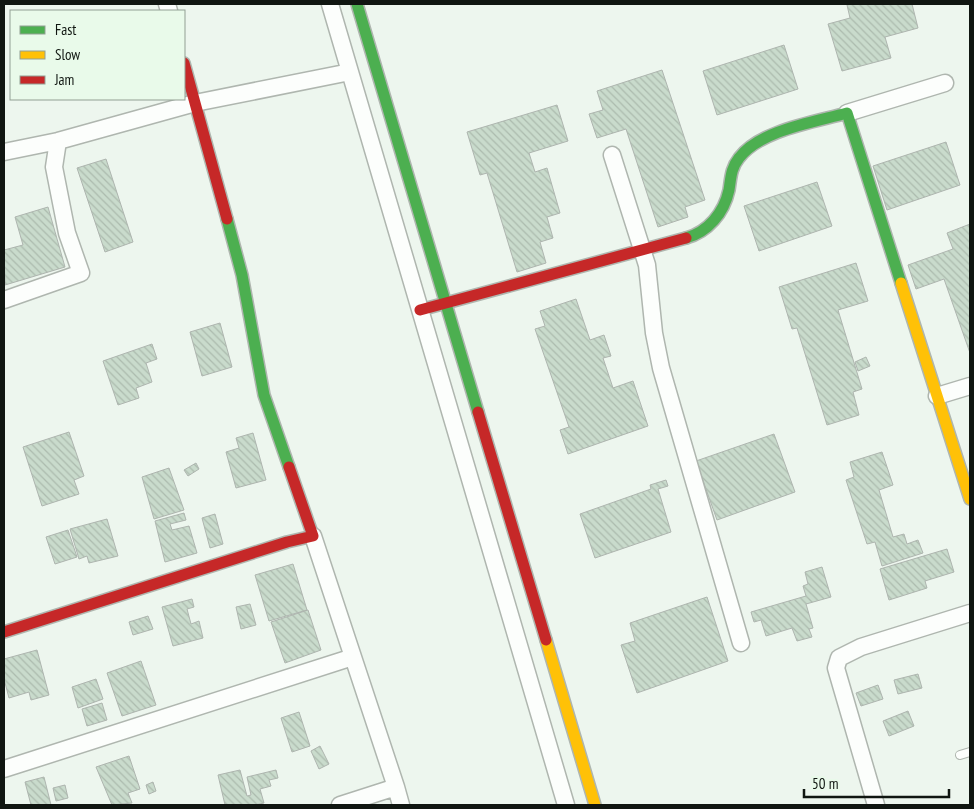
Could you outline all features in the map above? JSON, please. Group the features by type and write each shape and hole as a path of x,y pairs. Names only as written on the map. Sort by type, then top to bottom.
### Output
{"street":[{"path":"330,4 566,805"},
{"path":"357,4 595,805"},
{"path":"185,67 242,276 264,395 313,536 401,805"},
{"path":"4,152 58,141 195,103 350,72"},
{"path":"420,310 698,235 717,220 728,192 732,169 743,152 761,139 945,83"},
{"path":"846,113 970,498"},
{"path":"4,300 82,273 67,233 54,167 58,141"},
{"path":"612,155 648,274 654,333 661,368 741,643"},
{"path":"938,396 970,386"},
{"path":"4,632 287,542 313,536"},
{"path":"876,805 836,668 839,658 861,647 969,616"},
{"path":"4,769 353,657"},
{"path":"340,805 396,787"}],"lane":[{"path":"960,755 970,752"}],"building":[{"path":"912,4 918,28 885,37 891,58 842,71 828,24 850,18 847,5"},
{"path":"784,45 798,89 717,115 703,71"},
{"path":"662,70 705,200 685,207 688,217 658,227 626,129 597,138 589,114 603,110 597,91"},
{"path":"557,105 568,141 529,153 535,172 547,168 560,213 547,217 553,238 540,242 546,263 517,272 487,173 480,175 467,132"},
{"path":"946,142 960,185 887,210 873,166"},
{"path":"106,159 133,242 105,252 77,168"},
{"path":"817,182 832,226 759,251 744,206"},
{"path":"48,207 65,267 5,285 4,250 23,245 15,217"},
{"path":"970,224 970,353 944,279 916,289 908,265 953,249 947,233"},
{"path":"856,263 868,301 838,310 862,389 853,392 859,415 827,425 797,328 792,329 779,287"},
{"path":"576,299 590,340 604,335 611,356 603,358 613,388 633,381 648,426 568,454 560,430 569,427 535,329 545,326 540,311"},
{"path":"220,323 232,367 202,376 190,332"},
{"path":"152,344 157,359 146,363 152,382 136,388 139,398 118,405 103,361"},
{"path":"866,357 870,366 858,371 855,362"},
{"path":"69,432 84,476 74,480 79,494 42,506 23,447"},
{"path":"253,433 266,480 236,488 226,452 239,448 236,438"},
{"path":"774,434 795,492 717,520 696,461"},
{"path":"882,452 893,485 879,490 893,537 904,534 907,544 918,540 923,553 882,566 875,542 867,544 846,480 854,477 850,462"},
{"path":"196,463 199,469 188,476 184,470"},
{"path":"169,468 184,510 154,519 142,477"},
{"path":"666,480 668,486 658,489 671,532 595,558 580,514 651,489 650,485"},
{"path":"184,513 186,520 170,524 172,530 189,526 197,553 165,562 155,521"},
{"path":"215,514 223,544 210,548 202,518"},
{"path":"107,519 118,556 89,563 87,556 79,559 70,529"},
{"path":"68,530 77,557 55,564 46,537"},
{"path":"947,549 954,572 925,581 927,588 889,600 880,569"},
{"path":"293,564 307,610 269,621 255,575"},
{"path":"822,567 831,597 806,604 813,628 809,629 812,637 797,641 792,628 766,636 761,620 754,622 751,612 806,596 803,586 808,584 805,572"},
{"path":"707,597 728,661 637,693 621,645 635,641 630,623"},
{"path":"192,599 194,607 187,609 191,624 199,621 203,638 173,646 162,607"},
{"path":"250,604 256,625 241,629 236,607"},
{"path":"308,610 321,650 285,663 271,622"},
{"path":"148,616 153,629 133,635 129,622"},
{"path":"37,650 49,695 31,700 29,692 9,698 4,679 4,659"},
{"path":"141,661 156,705 122,716 107,673"},
{"path":"918,674 922,688 898,694 894,680"},
{"path":"96,679 103,699 78,708 72,687"},
{"path":"878,685 883,699 861,706 856,693"},
{"path":"102,703 107,720 87,726 82,709"},
{"path":"908,711 914,726 889,736 883,721"},
{"path":"299,712 310,746 292,752 281,718"},
{"path":"320,746 329,764 319,769 311,751"},
{"path":"129,756 140,789 128,793 132,803 112,805 96,767"},
{"path":"240,770 247,796 251,795 247,777 276,770 278,778 269,780 271,786 260,789 264,803 255,805 225,805 218,775"},
{"path":"44,777 51,805 31,805 25,782"},
{"path":"153,782 156,791 149,794 146,785"},
{"path":"65,785 68,798 56,801 53,788"}],"traffic: fast":[{"path":"357,4 478,412"},
{"path":"686,238 708,226 719,214 727,198 734,165 748,148 760,140 789,128 847,113 901,283"},
{"path":"227,219 242,275 264,395 289,467"}],"traffic: slow":[{"path":"901,283 970,499"},
{"path":"546,640 595,805"}],"traffic: jam":[{"path":"185,67 227,219"},
{"path":"420,310 686,238"},
{"path":"478,412 546,640"},
{"path":"4,632 287,542 313,536 289,467"}]}
